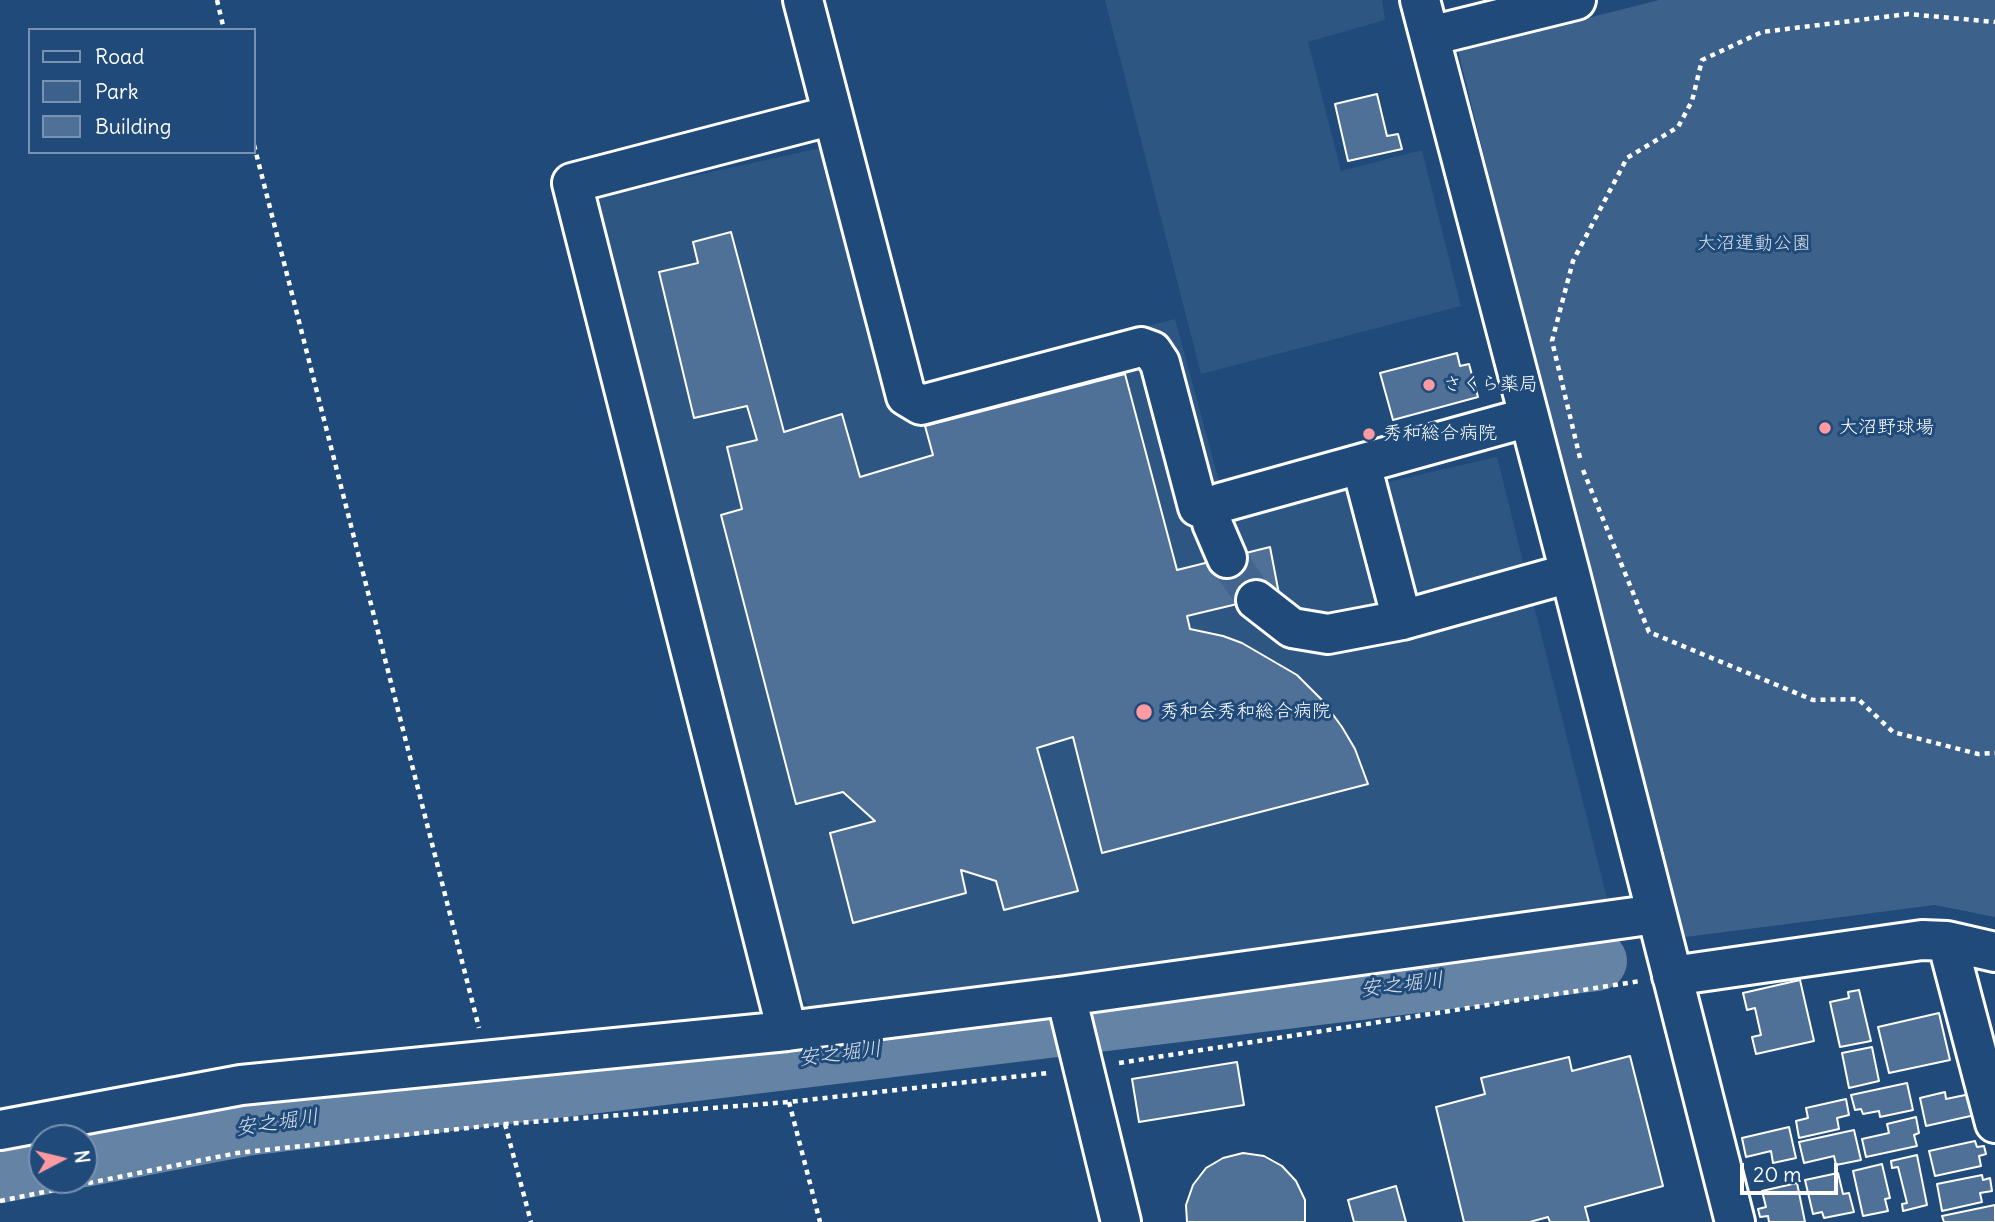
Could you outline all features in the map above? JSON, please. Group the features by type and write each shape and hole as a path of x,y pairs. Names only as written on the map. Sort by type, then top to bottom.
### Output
{"street":[{"path":"803,0 906,396 921,405 1141,346 1152,351 1160,363 1198,507 1210,511"},
{"path":"1420,0 1530,417 1735,1222"},
{"path":"1430,36 1576,0"},
{"path":"787,1031 572,183 833,115"},
{"path":"1210,511 1220,503 1530,417"},
{"path":"1361,464 1402,620"},
{"path":"1210,511 1212,523 1227,558"},
{"path":"1256,600 1292,628 1328,634 1402,620 1570,573"},
{"path":"0,1130 241,1085 787,1031 1066,996 1656,914"},
{"path":"1672,975 1922,940 1947,941 1995,952"},
{"path":"1947,941 1995,1123"},
{"path":"1066,996 1121,1222"}],"path":[{"path":"217,0 224,28"},
{"path":"1995,22 1908,13 1762,32 1702,60 1692,101 1678,127 1627,158 1573,261 1552,341 1584,472 1649,632 1813,700 1858,699 1893,732 1978,754 1995,753"},
{"path":"256,153 488,1062"},
{"path":"0,1201 237,1153 505,1124 789,1102 1082,1069 1672,975"},
{"path":"789,1102 820,1222"},
{"path":"505,1124 531,1222"}],"shaded area":[{"path":"1105,0 1382,0 1385,20 1308,42 1341,171 1422,150 1461,306 1201,374"},
{"name":"秀和会秀和総合病院","path":"821,148 883,395 1175,319 1229,518 1497,457 1609,906 811,1010 798,992 597,197"}],"green space":[{"name":"大沼運動公園","path":"1659,0 1995,0 1995,917 1935,905 1678,938 1458,51"}],"building":[{"path":"1377,94 1387,136 1398,134 1402,149 1348,161 1335,104"},
{"path":"731,232 784,432 842,414 860,477 933,455 925,426 1125,374 1177,570 1270,547 1279,594 1187,616 1190,629 1242,643 1297,675 1323,701 1342,727 1355,749 1368,784 1102,853 1073,737 1037,748 1078,891 1004,910 996,881 961,870 966,893 853,923 830,833 875,821 843,792 796,804 721,515 742,509 727,447 757,440 747,406 694,418 659,272 698,263 693,242"},
{"name":"さくら薬局","path":"1457,353 1460,366 1469,364 1478,397 1393,420 1380,373"},
{"path":"1800,980 1814,1041 1756,1054 1752,1037 1761,1035 1755,1008 1747,1010 1743,993"},
{"path":"1859,990 1871,1041 1840,1047 1830,1002 1849,998 1848,992"},
{"path":"1939,1013 1950,1060 1889,1073 1878,1027"},
{"path":"1872,1047 1879,1081 1849,1088 1842,1053"},
{"path":"1630,1056 1663,1186 1585,1207 1589,1222 1550,1222 1548,1217 1530,1222 1464,1222 1436,1107 1485,1094 1481,1078 1569,1057 1572,1071"},
{"path":"1237,1062 1244,1105 1139,1122 1132,1079"},
{"path":"1907,1083 1913,1110 1880,1117 1879,1111 1863,1114 1861,1109 1855,1110 1851,1095"},
{"path":"1945,1092 1946,1099 1970,1094 1975,1115 1926,1126 1920,1098"},
{"path":"1846,1099 1849,1115 1837,1118 1839,1129 1799,1138 1796,1121 1808,1118 1806,1108"},
{"path":"1916,1117 1919,1133 1914,1135 1917,1146 1866,1157 1862,1139 1889,1133 1887,1124"},
{"path":"1789,1127 1796,1158 1773,1163 1771,1151 1746,1157 1742,1138"},
{"path":"1854,1130 1861,1160 1836,1165 1834,1156 1804,1163 1799,1142"},
{"path":"1975,1141 1977,1147 1984,1146 1986,1154 1979,1156 1981,1166 1935,1176 1929,1151"},
{"path":"1243,1153 1264,1156 1282,1166 1296,1181 1305,1200 1305,1222 1187,1222 1186,1205 1193,1185 1206,1168 1223,1158"},
{"path":"1917,1155 1927,1205 1903,1211 1902,1204 1907,1203 1898,1167 1892,1168 1891,1161"},
{"path":"1882,1164 1890,1198 1885,1199 1888,1211 1863,1216 1853,1171"},
{"path":"1838,1173 1843,1194 1849,1193 1854,1212 1824,1218 1822,1212 1813,1214 1805,1180"},
{"path":"1982,1175 1983,1180 1990,1178 1992,1191 1980,1193 1982,1202 1942,1211 1937,1184"},
{"path":"1797,1183 1805,1222 1769,1222 1768,1216 1760,1217 1758,1209 1766,1207 1762,1191"},
{"path":"1396,1186 1406,1222 1354,1222 1348,1200"},
{"path":"1995,1205 1995,1222 1944,1222 1942,1216"}],"waterway":[{"name":"安之堀川","path":"98,1154 246,1126 1597,961"},
{"name":"安之堀川","path":"0,1173 28,1168"}],"tunnel":[{"path":"1227,558 1256,600"}],"place":[{"name":"さくら薬局","path":"1429,385"},
{"name":"大沼野球場","path":"1825,428"},
{"name":"秀和総合病院","path":"1369,434"},
{"name":"秀和会秀和総合病院","path":"1144,712"}]}
